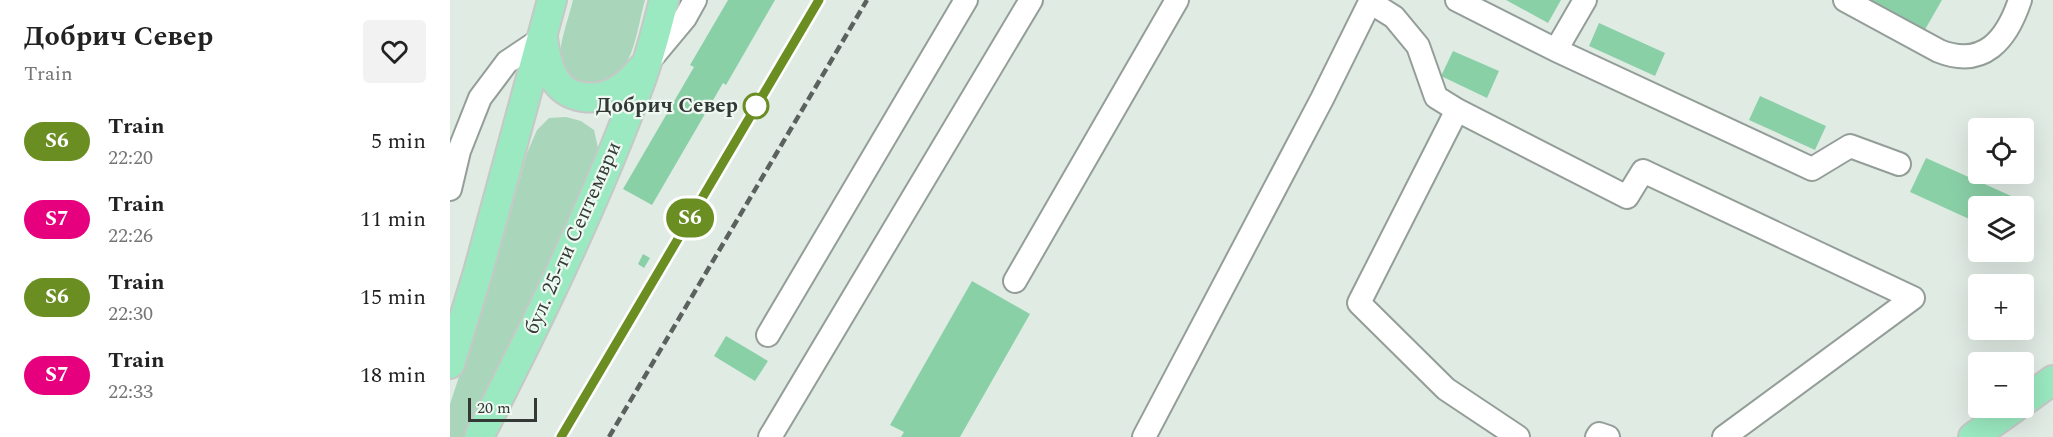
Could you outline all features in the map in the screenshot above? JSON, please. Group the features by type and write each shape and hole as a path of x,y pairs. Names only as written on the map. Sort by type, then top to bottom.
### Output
{"main road":[{"path":"450,364 478,272 552,0"},
{"name":"бул. 25-ти Септември","path":"479,437 544,305 612,154 646,63 664,0"},
{"path":"543,38 547,62 555,80 571,94 592,99 617,91 633,79 646,63"},
{"path":"2034,394 2053,380"},
{"path":"1973,437 2000,418"}],"street":[{"path":"646,63 685,18 695,0"},
{"path":"768,335 966,0"},
{"path":"770,437 1031,0"},
{"path":"1015,281 1177,0"},
{"path":"1457,0 1556,50 1812,169 1850,146 1899,165"},
{"path":"1556,50 1585,0"},
{"path":"1845,0 1939,51 1951,56 1968,58 1983,53 2006,33 2020,0"},
{"path":"1144,437 1371,1 1394,17 1418,46 1436,97 1457,110 1627,197 1643,171 1913,298 1724,437"},
{"path":"450,189 459,151 480,98 507,62 543,38"},
{"path":"1457,110 1359,303 1446,389 1518,437"},
{"path":"1597,437 1599,434 1608,437"}],"green space":[{"path":"573,0 645,0 628,60 618,75 610,81 594,86 578,82 571,76 560,58"},
{"path":"566,117 581,121 594,130 598,148 597,160 469,437 450,437 450,404 496,265 527,153 537,130 549,118"}],"building":[{"path":"728,0 775,0 726,85 723,83 652,205 623,189 694,67 690,65"},
{"path":"1506,0 1561,0 1548,23"},
{"path":"1865,0 1942,0 1923,33"},
{"path":"1599,23 1665,53 1655,76 1589,46"},
{"path":"1453,51 1499,71 1487,98 1441,76"},
{"path":"1760,96 1826,126 1815,150 1749,120"},
{"path":"1926,158 1968,177 1968,184 1984,184 2011,196 1968,196 1968,218 1910,192"},
{"path":"643,254 650,258 644,268 638,264"},
{"path":"972,281 1030,314 960,437 901,437 904,432 890,425"},
{"path":"726,336 768,361 755,381 714,356"}],"railway":[{"path":"561,437 819,0"},
{"path":"609,437 867,0"}],"train":[{"name":"S6","path":"561,437 819,0"}],"place":[{"name":"Добрич Север","path":"756,106"}]}
